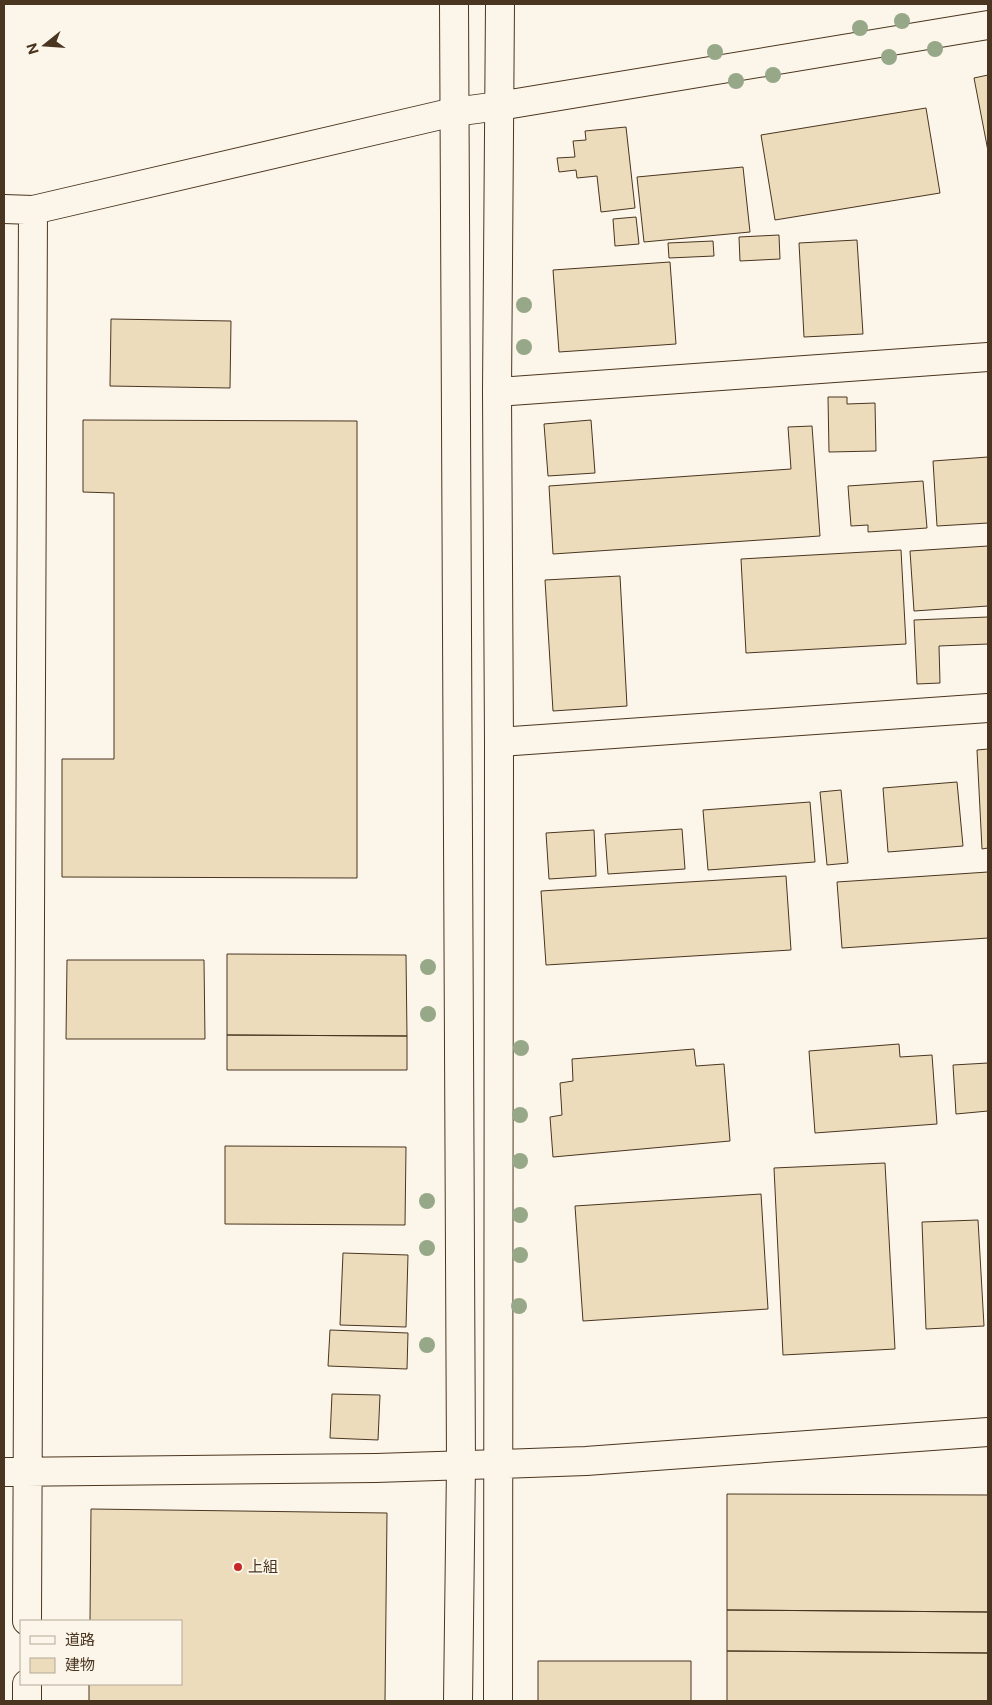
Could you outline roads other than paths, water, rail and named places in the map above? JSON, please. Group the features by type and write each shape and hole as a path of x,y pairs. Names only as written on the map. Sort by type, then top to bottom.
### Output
{"street":[{"path":"454,4 461,1465 458,1701"},
{"path":"498,1701 497,392 500,4"},
{"path":"4,209 33,210 454,112 988,25"},
{"path":"27,1620 15,1472 33,210"},
{"path":"497,392 988,357"},
{"path":"498,742 988,708"},
{"path":"15,1472 376,1468 586,1461 988,1432"},
{"path":"27,1685 27,1701"}],"place":[{"name":"上組","path":"238,1567"}]}
